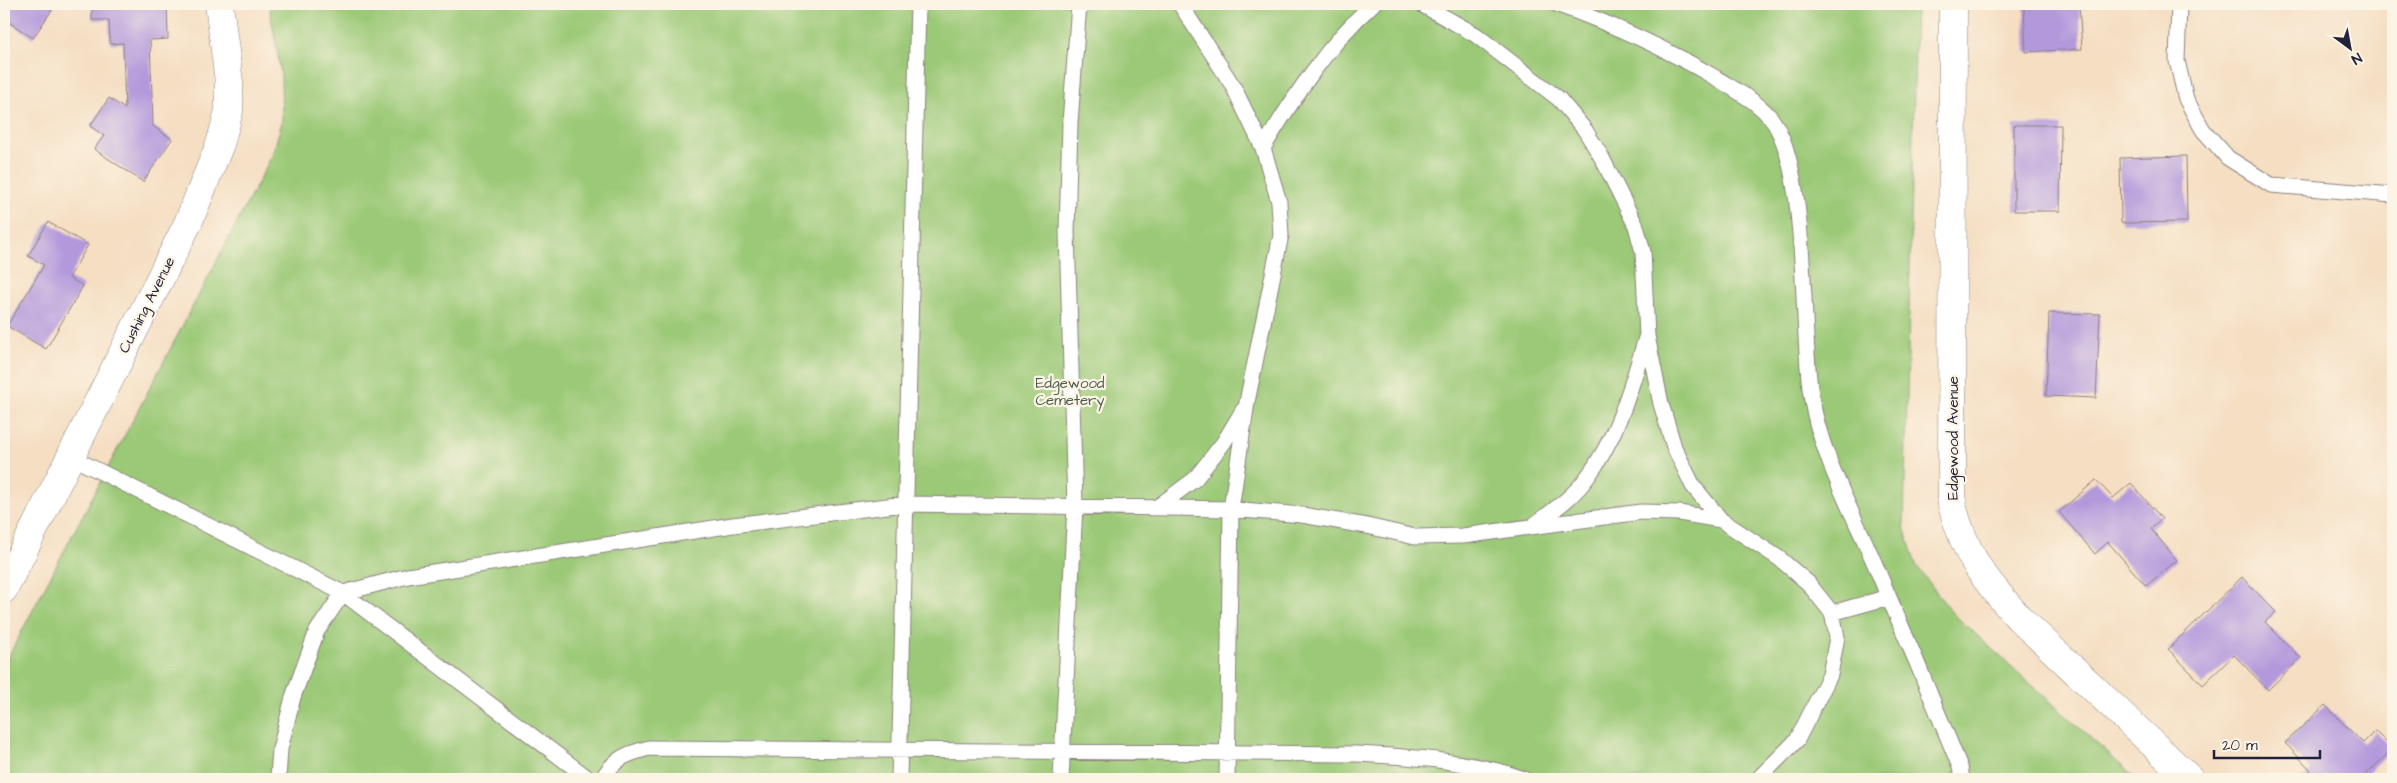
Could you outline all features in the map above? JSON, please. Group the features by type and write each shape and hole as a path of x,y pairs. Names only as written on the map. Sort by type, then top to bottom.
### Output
{"street":[{"name":"Cushing Avenue","path":"4,589 188,223 220,144 229,111 229,82 219,4"},
{"name":"Edgewood Avenue","path":"1953,4 1952,504 1960,533 1974,563 1993,590 2019,618 2190,779"}],"lane":[{"path":"899,779 904,504 918,4"},
{"path":"1061,779 1075,506 1067,231 1070,124 1079,4"},
{"path":"1180,4 1233,86 1263,148 1279,202 1281,234 1247,402 1231,510 1227,779"},
{"path":"1263,148 1287,108 1339,39 1351,24 1373,4"},
{"path":"1421,4 1476,35 1524,71 1559,99 1585,130 1606,165 1636,226 1643,252 1647,336 1661,404 1674,448 1693,486 1721,520 1780,559 1808,583 1832,613 1837,637 1830,675 1797,740 1758,779"},
{"path":"1556,4 1600,20 1673,53 1748,97 1770,118 1785,148 1794,183 1805,342 1811,396 1822,442 1960,767 1962,779"},
{"path":"2179,4 2177,61 2186,99 2203,130 2228,158 2271,185 2393,195"},
{"path":"1531,527 1562,505 1580,486 1604,450 1624,410 1647,336"},
{"path":"1156,508 1195,479 1224,442 1247,402"},
{"path":"71,457 342,593 589,779"},
{"path":"278,779 280,749 293,697 316,631 342,593 408,576 733,524 904,504 1231,510 1302,515 1367,526 1415,537 1464,536 1641,512 1679,513 1721,520"},
{"path":"1832,613 1889,597"},
{"path":"602,779 609,768 625,755 649,748 1355,754 1426,758 1524,779"}],"green space":[{"name":"Edgewood Cemetery","path":"269,4 1916,4 1904,527 1916,565 1952,613 2136,779 4,779 4,665 272,156 282,122 281,74"}],"building":[{"path":"4,4 56,4 33,38 4,19"},
{"path":"92,4 167,4 168,39 150,40 153,126 172,139 143,182 94,149 104,136 90,126 109,98 125,109 123,43 110,44 109,20 92,20"},
{"path":"2079,5 2082,49 2026,52 2024,8"},
{"path":"2014,125 2061,125 2060,211 2014,211"},
{"path":"2186,156 2187,222 2121,223 2120,158"},
{"path":"48,222 88,245 69,278 83,286 46,349 7,326 44,265 28,256"},
{"path":"2049,313 2100,314 2096,398 2046,396"},
{"path":"2096,480 2113,498 2131,483 2162,519 2151,529 2177,560 2146,586 2108,542 2095,554 2059,512"},
{"path":"2242,577 2276,612 2265,622 2301,658 2268,690 2234,655 2203,685 2168,649"},
{"path":"2325,705 2363,743 2375,731 2393,749 2361,779 2302,779 2311,770 2285,743"}]}
